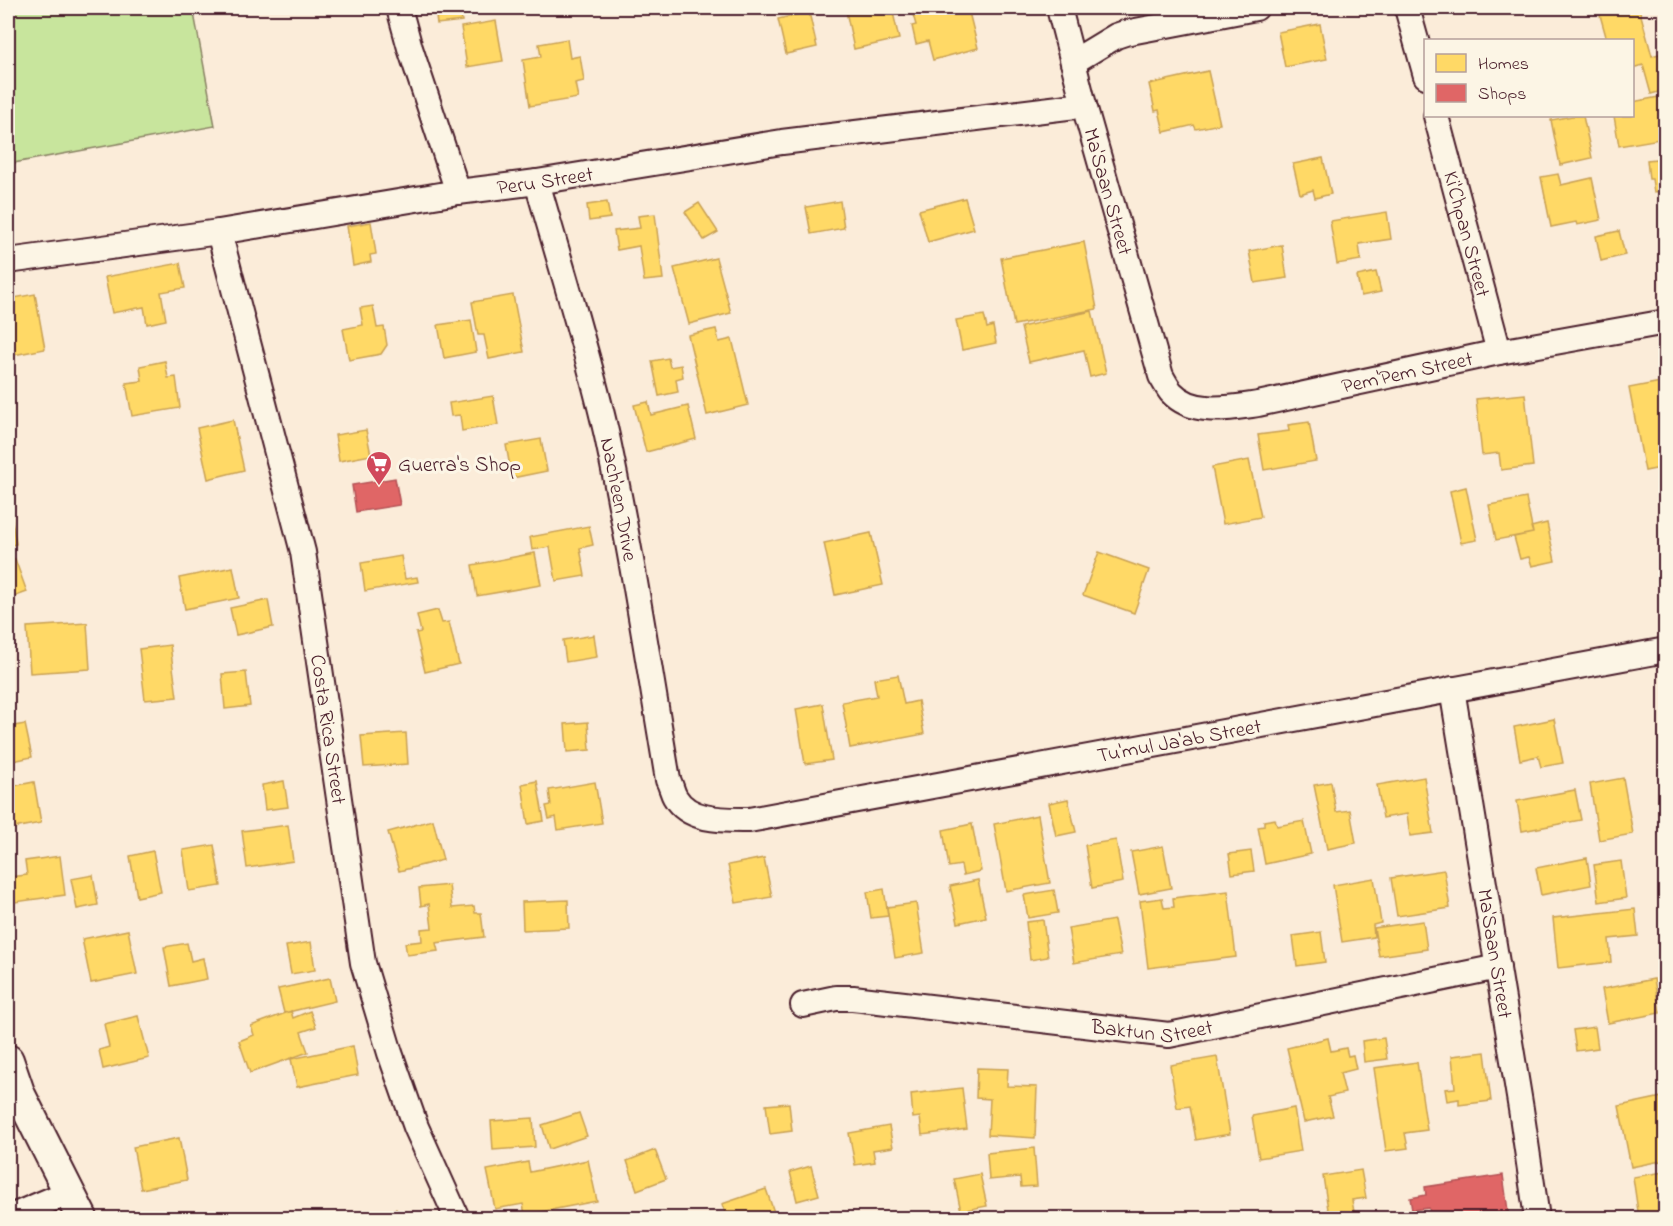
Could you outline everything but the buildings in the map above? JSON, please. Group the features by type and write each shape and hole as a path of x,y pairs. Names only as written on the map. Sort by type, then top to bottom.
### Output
{"street":[{"path":"399,8 458,192"},
{"name":"Ma'Saan Street","path":"1059,8 1084,105 1161,376"},
{"path":"1073,62 1125,33 1256,8"},
{"path":"1407,8 1424,72"},
{"name":"Peru Street","path":"8,261 219,232 458,192 537,183 782,142 1084,105"},
{"name":"Ki'Chpan Street","path":"1436,117 1499,352"},
{"name":"Nach'een Drive","path":"537,183 587,358 606,434 626,529 668,780 676,800 694,814"},
{"name":"Costa Rica Street","path":"219,232 303,552 363,963 390,1053 416,1127 457,1218"},
{"name":"Pem'Pem Street","path":"1161,376 1172,393 1192,405 1222,410 1499,352 1665,322"},
{"name":"Tu'mul Ja'ab Street","path":"694,814 722,821 749,820 1665,650"},
{"name":"Ma'Saan Street","path":"1452,689 1498,967 1536,1218"},
{"name":"Baktun Street","path":"803,1005 836,998 853,998 1169,1035 1498,967"},
{"path":"8,1060 20,1095 67,1193 82,1218"},
{"path":"8,1218 67,1193"}],"green space":[{"path":"8,8 193,8 215,126 8,164"}],"place":[{"name":"Guerra's Shop","path":"379,487"}]}
